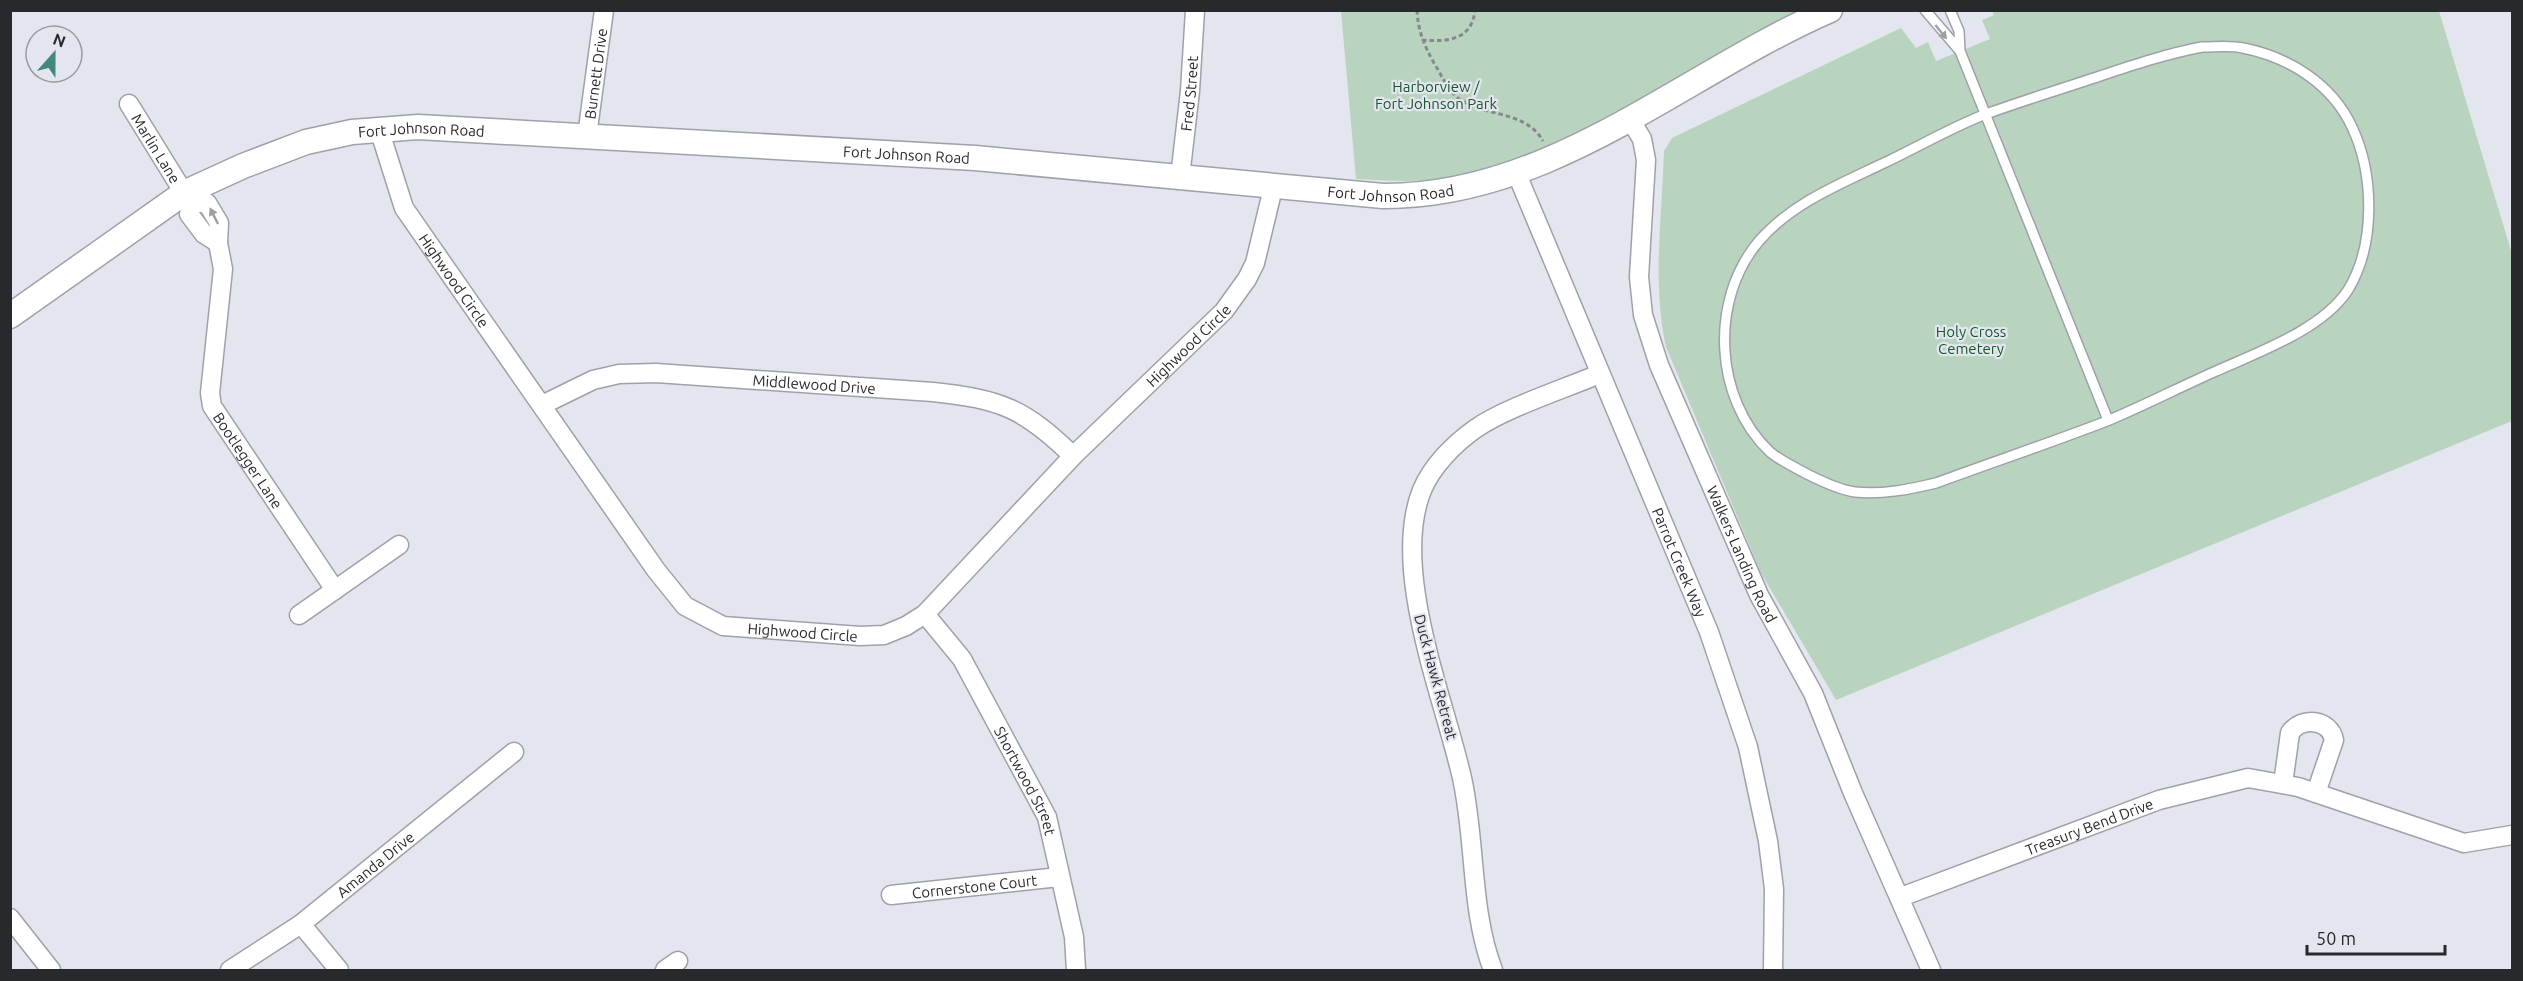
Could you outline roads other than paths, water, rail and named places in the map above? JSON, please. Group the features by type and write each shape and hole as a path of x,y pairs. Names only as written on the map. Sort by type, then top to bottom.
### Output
{"main road":[{"name":"Fort Johnson Road","path":"10,316 188,198 243,166 306,142 379,129 418,128 586,135 975,158 1274,184 1383,196 1414,196 1443,192 1516,172 1551,158 1630,119 1821,13"}],"street":[{"name":"Burnett Drive","path":"586,135 604,10"},
{"name":"Fred Street","path":"1180,177 1190,91 1195,10"},
{"name":"Marlin Lane","path":"129,104 188,198"},
{"name":"Walkers Landing Road","path":"1630,119 1642,139 1646,160 1640,277 1643,315 1659,364 1759,595 1814,693 1853,793 1931,970"},
{"name":"Highwood Circle","path":"379,129 404,208 656,570 685,606 700,616 723,626 860,636 884,635 906,626 925,614 1073,456 1224,310 1236,296 1255,263 1274,184"},
{"name":"Parrot Creek Way","path":"1516,172 1709,632 1748,747 1768,841 1774,889 1773,970"},
{"name":"Bootlegger Lane","path":"188,198 189,214 204,234 218,243 223,269 210,393 212,406 335,590"},
{"name":"Middlewood Drive","path":"542,405 593,380 619,374 656,373 933,392 970,396 1008,407 1047,430 1073,456"},
{"name":"Duck Hawk Retreat","path":"1493,970 1479,911 1462,779 1417,612 1413,544 1417,509 1422,490 1437,464 1475,429 1599,374"},
{"path":"300,615 399,545"},
{"name":"Shortwood Street","path":"925,614 962,659 1047,817 1074,937 1076,970"},
{"path":"2283,784 2290,733 2302,722 2313,722 2333,732 2334,740 2316,793"},
{"name":"Amanda Drive","path":"230,970 301,924 514,752"},
{"name":"Treasury Bend Drive","path":"1900,897 2159,800 2248,778 2316,793 2464,843 2512,835"},
{"name":"Cornerstone Court","path":"891,895 1059,876"},
{"path":"301,924 339,970"},
{"path":"13,925 51,970"}],"lane":[{"path":"1925,10 1960,51"},
{"path":"1950,10 1959,31 1960,51 2108,420"},
{"path":"2202,47 2241,47 2273,57 2326,88 2345,112 2356,136 2367,189 2368,216 2358,264 2348,290 2327,312 2305,328 2108,420 1936,483 1908,490 1855,492 1823,482 1771,453 1755,434 1740,410 1730,384 1725,356 1725,322 1731,294 1742,267 1758,242 1798,206 1985,115 2169,53 2202,47"}],"park label":[{"name":"Harborview / Fort Johnson Park","path":"1436,94"},
{"name":"Holy Cross Cemetery","path":"1971,340"}]}
